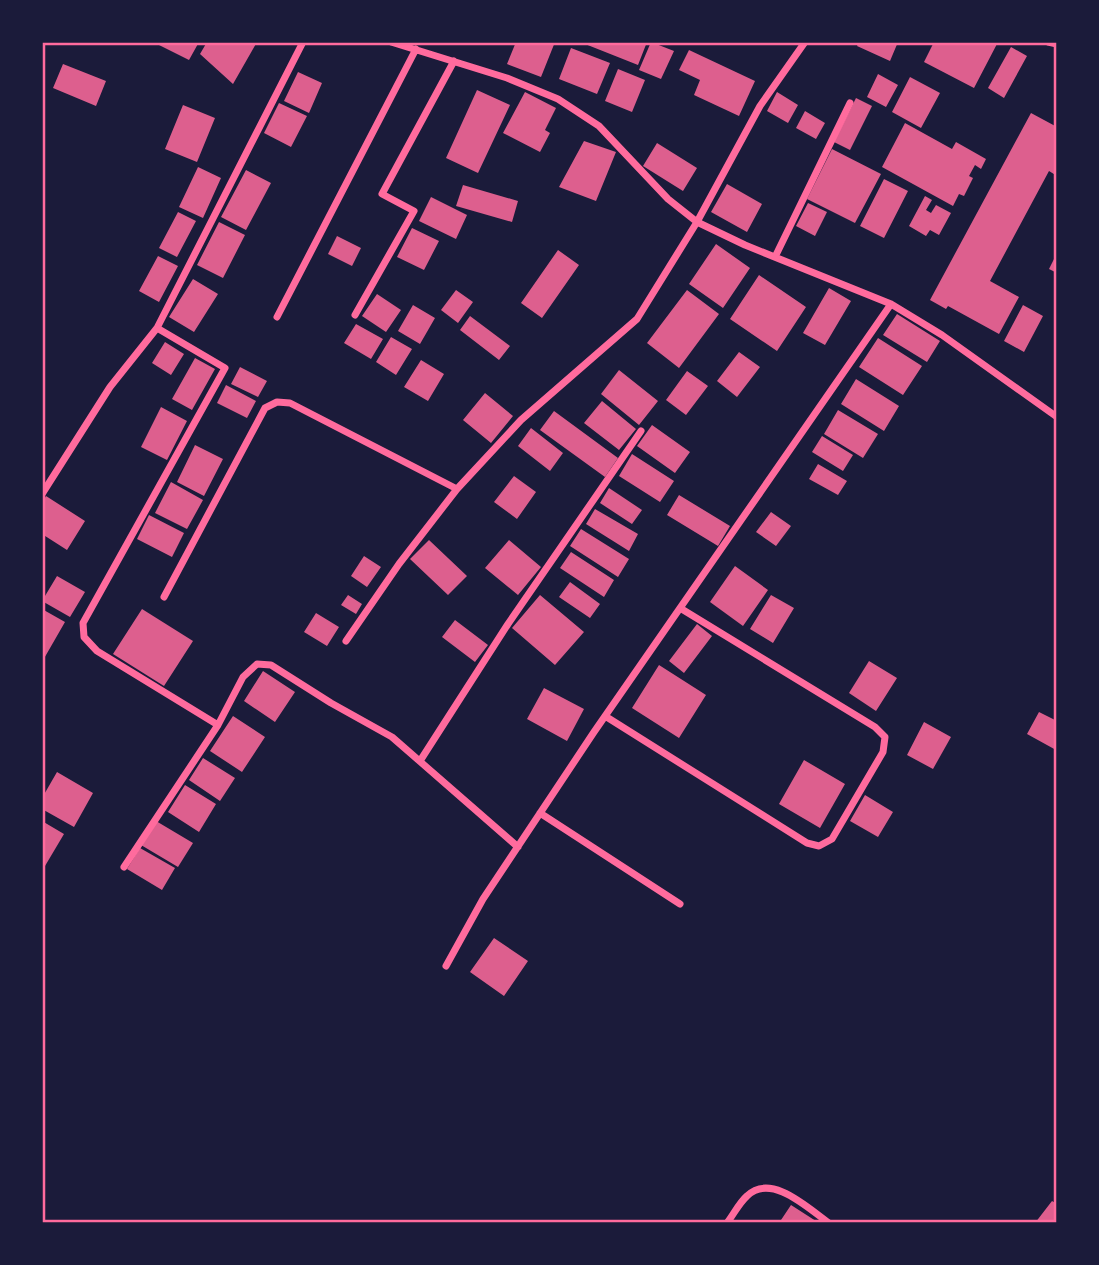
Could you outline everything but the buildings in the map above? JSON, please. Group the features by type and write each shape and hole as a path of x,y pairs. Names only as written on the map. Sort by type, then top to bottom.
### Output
{"street":[{"path":"42,494 110,387 157,328 303,42"},
{"path":"391,42 507,78 558,99 599,126 668,200 697,222 891,304 942,335 1057,417"},
{"path":"346,641 399,564 457,489 521,420 637,319 697,222 760,106 805,42"},
{"path":"1048,42 1057,44"},
{"path":"277,317 416,49"},
{"path":"355,315 414,211 382,194 454,61"},
{"path":"775,257 850,103"},
{"path":"446,966 483,900 605,716 891,304"},
{"path":"157,328 225,368 83,623 84,637 97,651 218,725"},
{"path":"164,597 265,408 277,402 290,403 457,489"},
{"path":"420,761 508,624 640,431"},
{"path":"605,716 807,843 819,846 832,839 883,752 885,737 875,727 680,608"},
{"path":"124,867 218,725 243,677 257,664 271,665 392,737 518,846"},
{"path":"540,813 680,904"},
{"path":"727,1223 748,1194 765,1188 783,1192 829,1223"}]}
